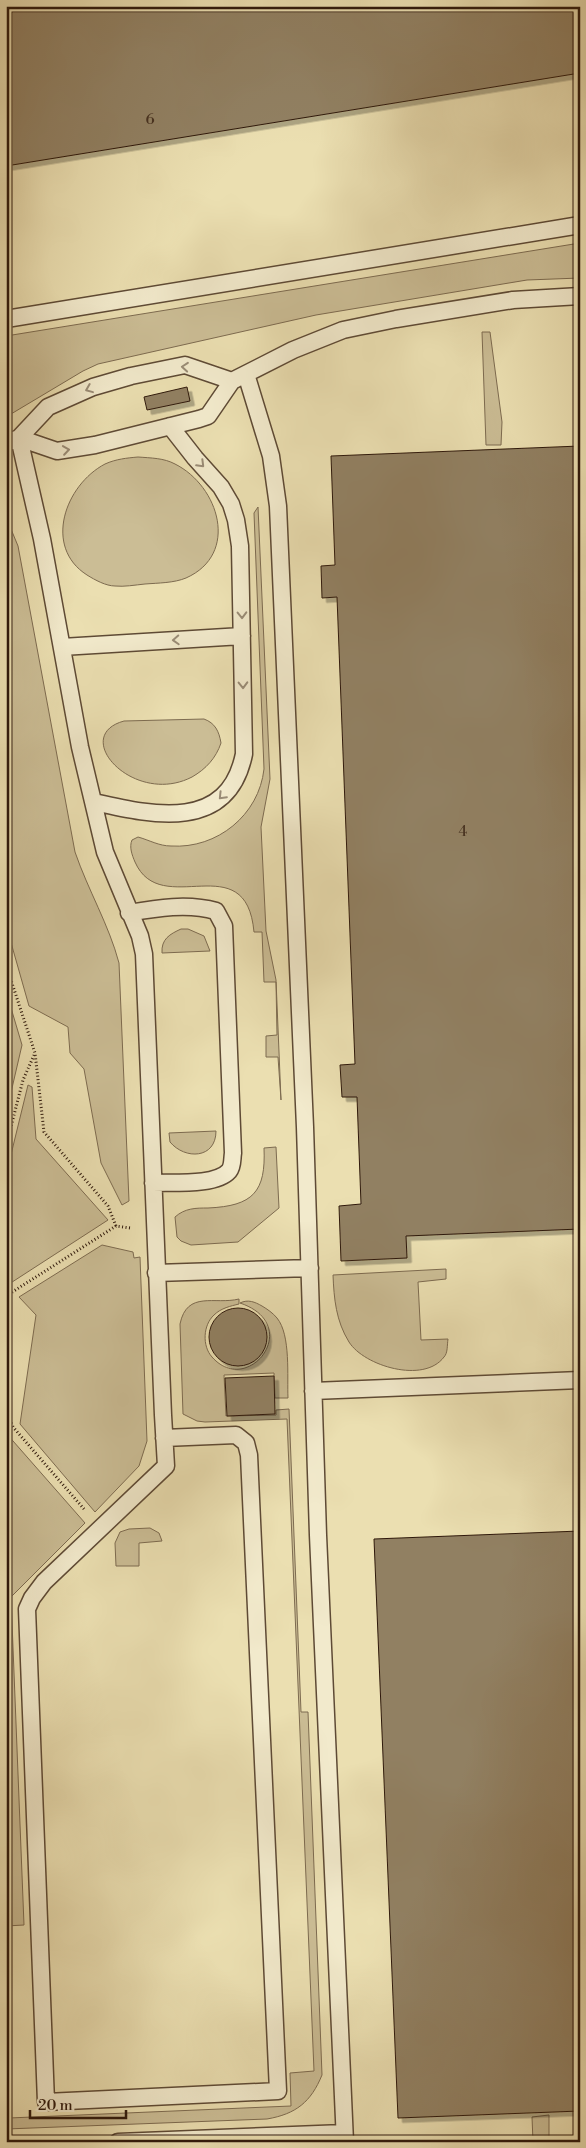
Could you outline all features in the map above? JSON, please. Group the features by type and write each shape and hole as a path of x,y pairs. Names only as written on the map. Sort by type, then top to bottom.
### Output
{"lane":[{"path":"6,319 580,225"},
{"path":"13,440 57,451 95,445 208,416 239,377 292,350 343,330 396,319 513,300 580,296"},
{"path":"13,440 48,407 93,387 131,376 185,365 239,377"},
{"path":"118,2142 344,2137 312,1391 310,1268 278,506 271,456 239,377"},
{"path":"94,802 148,813 172,814 204,809 222,796 235,778 244,754 240,546 236,520 231,504 222,487 195,458 170,426"},
{"path":"13,440 42,539 80,747 105,852 140,936 145,962 156,1273 164,1438 166,1466 44,1582 32,1598 27,1610 46,2102 278,2091 249,1455 246,1442 236,1435 164,1438"},
{"path":"62,647 242,636"},
{"path":"129,913 162,908 207,908 216,911 224,926 232,1167 228,1172 214,1180 153,1182"},
{"path":"156,1273 310,1268"},
{"path":"312,1391 580,1380"}],"path":[{"path":"6,965 35,1052 44,1132 108,1206 116,1226"},
{"path":"6,1146 23,1080 35,1052"},
{"path":"6,1296 116,1226 136,1229"},
{"path":"6,1410 12,1427 101,1528"}],"shaded area":[{"path":"580,243 580,278 527,280 316,315 98,364 6,417 6,336"},
{"path":"482,332 490,332 502,422 501,445 486,445"},
{"path":"138,457 166,461 175,464 190,474 203,488 212,503 217,520 218,537 213,553 203,567 186,578 171,582 130,586 108,585 87,575 74,563 66,549 63,533 64,517 70,501 79,486 91,474 109,462"},
{"path":"258,507 270,779 261,827 266,931 276,980 281,1100 278,1057 266,1057 266,1036 277,1035 276,982 264,982 262,932 254,932 248,906 236,892 220,887 163,885 147,878 135,862 131,848 132,840 138,837 171,846 204,842 219,835 233,826 245,814 254,801 260,786 264,769 254,513"},
{"path":"6,517 18,546 75,852 110,935 119,963 129,1201 122,1205 101,1163 84,1069 70,1053 68,1027 29,1006 6,925"},
{"path":"204,719 216,728 221,743 210,763 192,777 170,784 149,783 130,776 116,766 106,753 103,740 109,729 124,721"},
{"path":"181,929 188,929 204,936 210,951 162,953 163,944 167,938"},
{"path":"6,991 22,1045 6,1114"},
{"path":"28,1085 32,1087 36,1139 108,1220 6,1286 6,1175"},
{"path":"216,1131 215,1140 211,1147 199,1154 184,1152 170,1142 169,1133"},
{"path":"276,1147 279,1208 238,1242 191,1245 177,1237 175,1217 183,1212 195,1208 223,1207 236,1204 254,1194 262,1176 264,1148"},
{"path":"102,1245 133,1252 134,1258 140,1257 147,1441 139,1466 95,1512 20,1424 36,1315 19,1297"},
{"path":"446,1269 446,1279 418,1282 421,1340 448,1339 445,1355 435,1365 423,1369 395,1369 367,1358 349,1342 336,1310 333,1275"},
{"path":"239,1299 239,1304 220,1311 210,1319 206,1330 205,1342 212,1357 226,1367 241,1369 254,1364 264,1354 269,1341 268,1326 259,1313 240,1303 246,1301 259,1305 275,1316 281,1325 286,1345 288,1398 275,1398 274,1373 224,1375 226,1416 276,1415 276,1410 289,1409 301,1712 308,1712 322,2075 313,2093 301,2105 286,2114 267,2119 6,2129 6,2067 9,2118 291,2106 290,2073 314,2071 287,1419 205,1422 197,1421 183,1414 180,1324 184,1313 195,1303"},
{"path":"6,1433 85,1523 11,1597 24,1925 6,1926"},
{"path":"150,1528 159,1533 162,1541 139,1543 139,1566 116,1566 115,1543 120,1532 129,1529"},
{"path":"549,2115 549,2142 533,2142 532,2117"}],"building":[{"path":"6,6 580,6 580,73 6,166"},
{"path":"187,387 190,401 147,410 144,397"},
{"path":"580,446 580,1229 406,1236 407,1258 341,1261 339,1206 361,1204 357,1097 342,1097 340,1065 355,1064 337,597 322,598 321,566 335,565 331,456"},
{"path":"238,1308 254,1313 262,1321 267,1337 262,1353 254,1361 238,1366 222,1361 214,1353 209,1337 214,1321 222,1313"},
{"path":"274,1376 275,1414 227,1416 225,1378"},
{"path":"580,1531 580,2111 398,2118 374,1539"}]}
